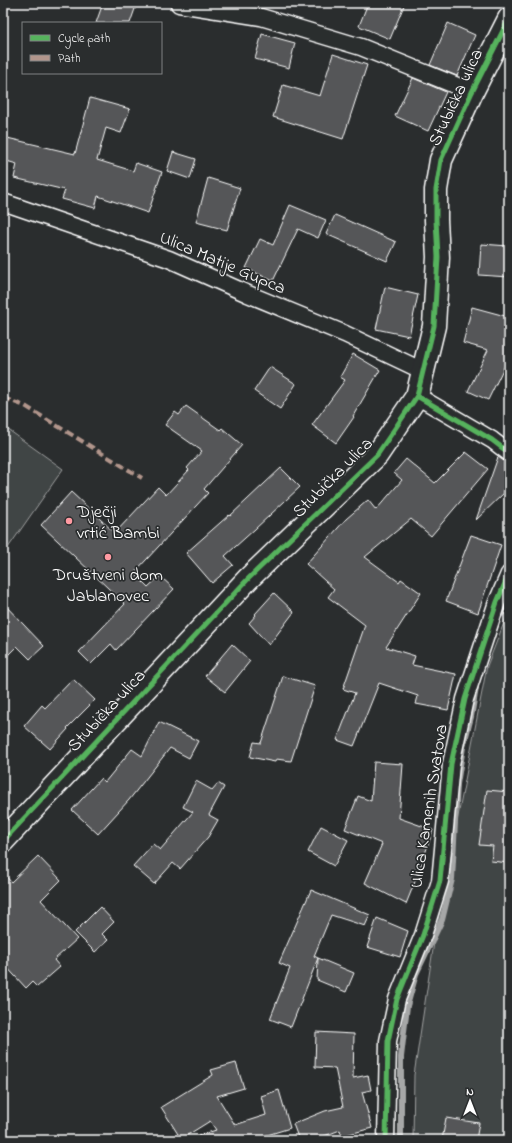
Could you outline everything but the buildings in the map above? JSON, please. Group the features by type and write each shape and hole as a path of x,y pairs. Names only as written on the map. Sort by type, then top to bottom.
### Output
{"main road":[{"name":"Stubička ulica","path":"3,841 248,579 378,455 417,396 434,326 438,257 436,190 441,160 472,92 509,18"}],"street":[{"path":"179,4 261,17 282,23 361,47 472,92"},
{"name":"Ulica Matije Gupca","path":"3,202 169,259 248,294 345,334 423,371"},
{"path":"417,396 492,440 509,453"},
{"name":"Ulica Kamenih Svatova","path":"386,1140 388,1041 397,999 423,935 440,881 451,764 465,699 497,602 509,574"}],"shaded area":[{"path":"3,426 63,469 3,555"},
{"path":"509,610 509,1140 413,1140 414,1075 435,936 487,666"}],"waterway":[{"path":"498,618 509,605"},
{"path":"401,1140 401,1057 407,1006 416,974 442,920 452,879 457,784 463,747 471,717 476,688"}],"marked path":[{"path":"3,398 25,406 142,478"}],"cycle path":[{"path":"3,841 248,579 377,455 417,396 434,326 438,257 436,190 441,160 472,92 509,19"},
{"path":"417,396 492,440 509,453"},
{"path":"386,1140 388,1041 397,999 423,935 440,881 451,764 465,699 497,602 509,574"}],"place":[{"name":"Dječji vrtić Bambi","path":"69,521"},
{"name":"Društveni dom Jablanovec","path":"108,557"}]}
